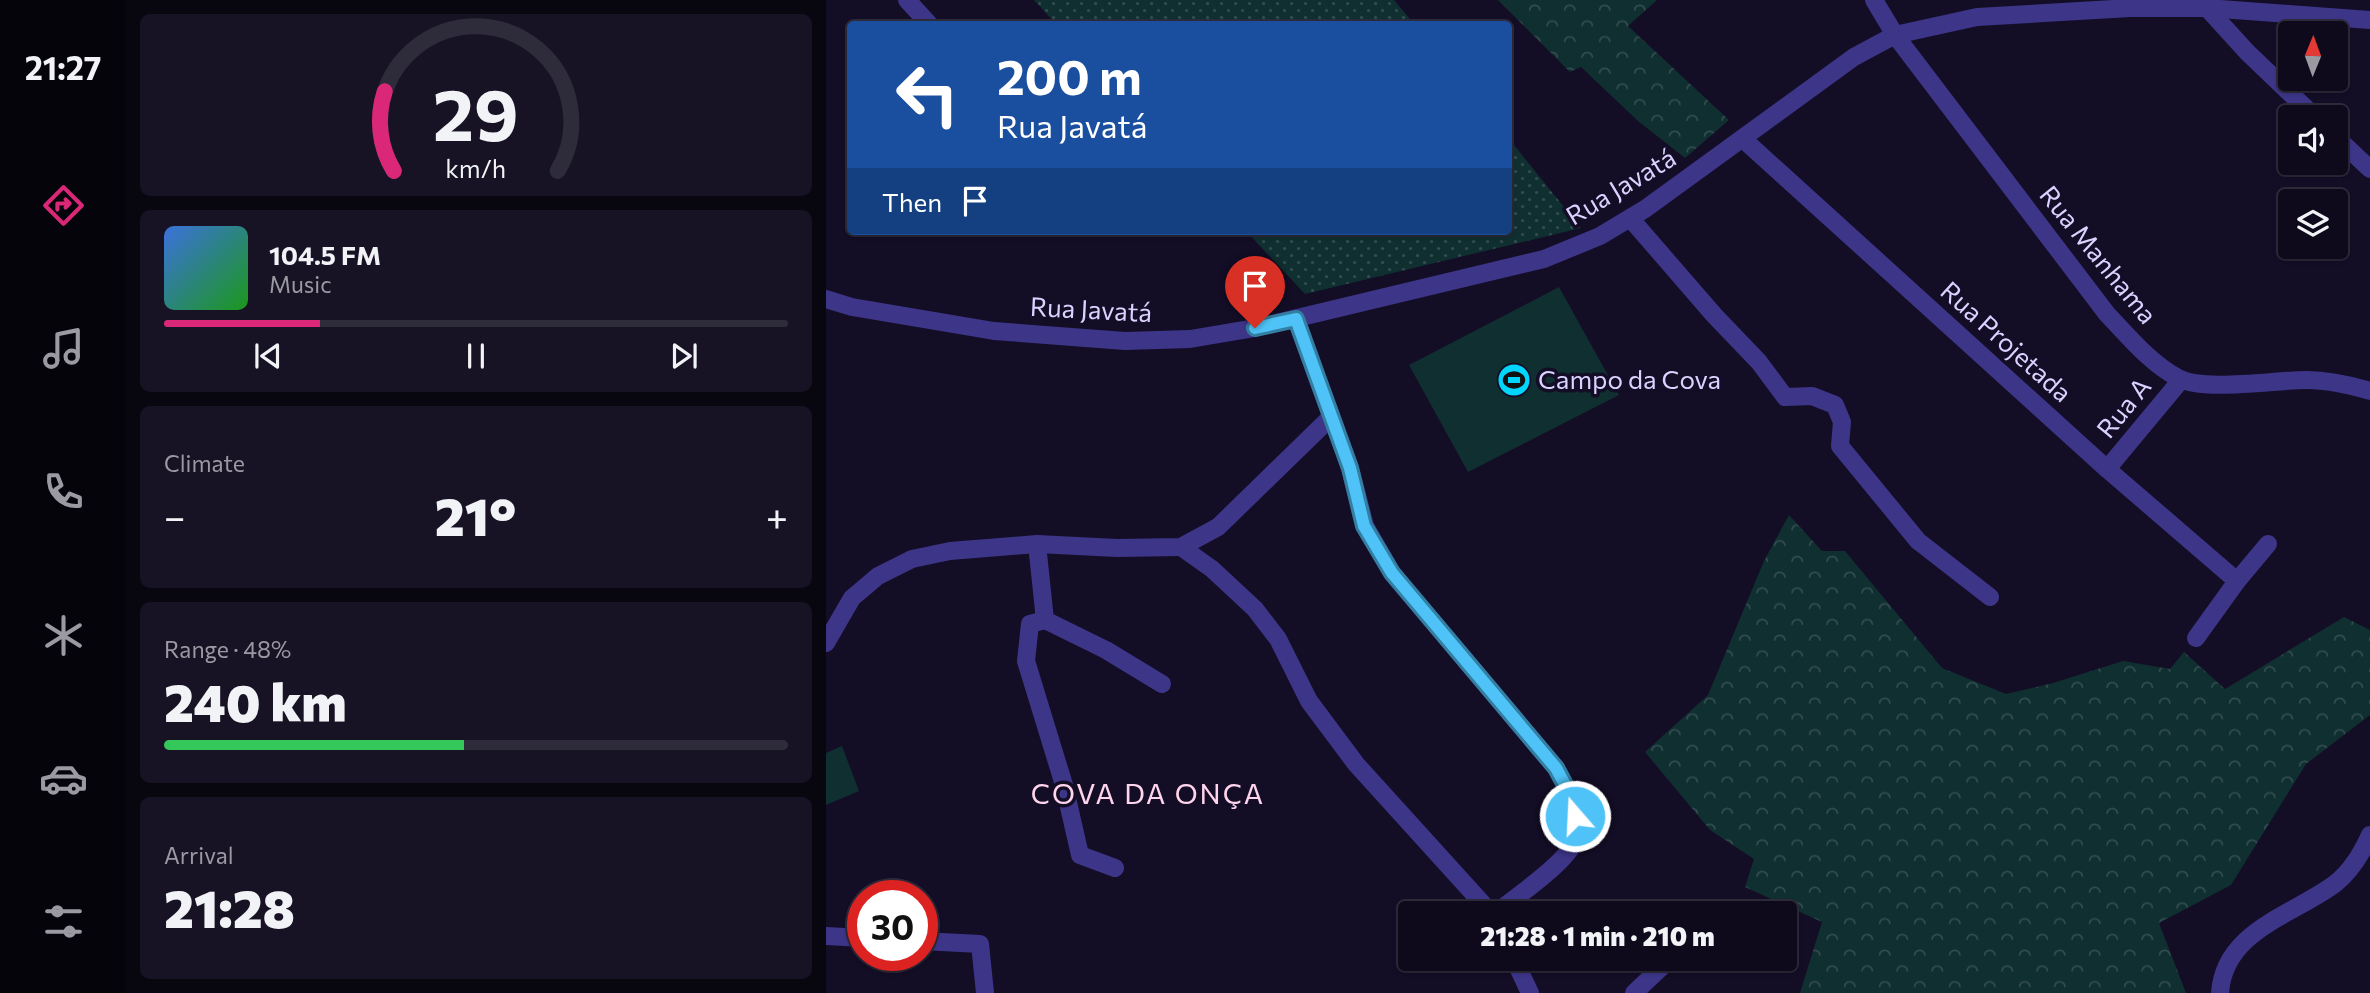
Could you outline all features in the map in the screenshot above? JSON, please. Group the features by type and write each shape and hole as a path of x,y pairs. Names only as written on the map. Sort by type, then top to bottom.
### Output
{"street":[{"path":"907,0 926,21"},
{"name":"Rua Manhama","path":"1874,0 1895,35 2107,314 2145,355 2181,380 2217,385 2309,379 2347,384 2370,391"},
{"name":"Rua Javatá","path":"826,299 852,307 994,331 1125,341 1190,339 1296,319 1544,258 1600,236 1630,218 1854,57 1895,35 1977,17 2127,4 2370,20"},
{"path":"2207,8 2247,52 2302,105"},
{"name":"Rua Projetada","path":"1742,139 2107,469 2237,581"},
{"path":"2348,148 2370,169"},
{"path":"1630,218 1714,315 1759,362 1786,397 1812,396 1835,405 1842,422 1840,446 1918,541 1990,597"},
{"path":"1296,319 1350,468 1364,526 1392,573 1556,768 1570,794 1575,816 1576,840 1563,859 1510,901"},
{"name":"Rua A","path":"2107,469 2181,380"},
{"path":"826,643 852,598 878,576 912,559 950,551 1037,544 1118,548 1181,547 1218,527 1331,417"},
{"path":"1037,544 1045,620"},
{"path":"2196,638 2237,581 2268,544"},
{"path":"1181,547 1212,569 1255,610 1278,639 1309,701 1356,764 1481,901"},
{"path":"1115,868 1080,855 1064,785 1026,661 1030,624 1045,620 1107,650 1162,684"},
{"path":"2221,987 2235,950 2248,937 2337,882 2369,842"},
{"path":"826,936 847,937"},
{"path":"938,942 980,944 985,993"},
{"path":"1520,971 1530,993"},
{"path":"1634,993 1657,971"}],"green space":[{"path":"1034,0 1394,0 1412,21 1053,21"},
{"path":"1498,0 1657,0 1628,26 1729,120 1685,158 1638,121 1581,67 1570,72"},
{"path":"1512,143 1581,228 1305,294 1250,235 1512,235"},
{"name":"Campo da Cova","path":"1559,287 1619,395 1468,472 1409,365"},
{"path":"1789,515 1822,551 1845,551 1942,668 2006,694 2053,683 2123,661 2170,669 2184,652 2225,689 2344,617 2370,630 2370,715 2306,764 2231,885 2159,923 2186,993 1800,993 1822,922 1797,911 1797,901 1776,901 1745,887 1754,859 1710,830 1645,752 1708,695 1764,561"},
{"path":"842,746 859,791 826,805 826,753"}],"place":[{"name":"Campo da Cova","path":"1514,380"}],"district":[{"name":"COVA DA ONÇA","path":"1148,794"}],"route":[{"path":"1255,328 1296,319 1350,468 1364,526 1392,573 1556,768 1570,794 1575,816"}]}
